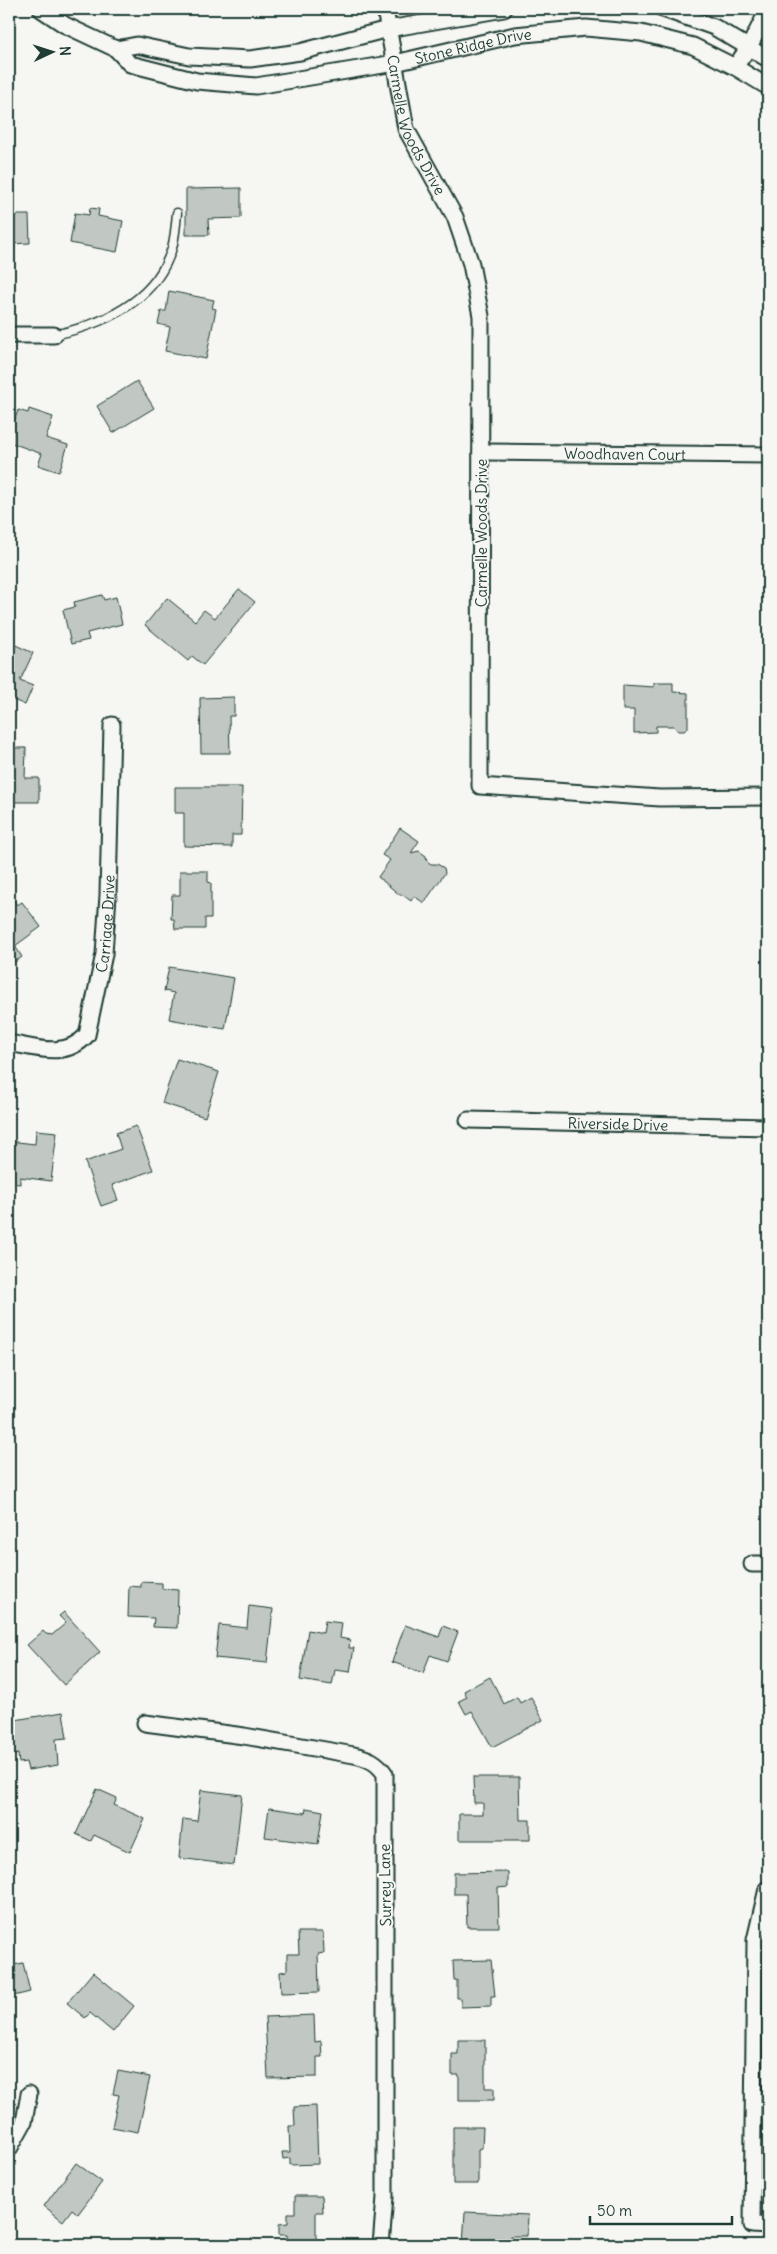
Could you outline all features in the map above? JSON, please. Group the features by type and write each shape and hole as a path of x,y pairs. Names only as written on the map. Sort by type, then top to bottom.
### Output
{"street":[{"name":"Stone Ridge Drive","path":"41,9 65,25 116,49 130,64 197,81 256,86 395,63 515,35 586,28 660,36 692,46 735,67 768,87"},
{"name":"Carmelle Woods Drive","path":"385,9 406,129 455,217 471,264 481,316 480,786 660,798 768,797"},
{"name":"Stone Ridge Drive","path":"116,49 137,45 189,56 250,59 300,52 388,29 504,9"},
{"path":"663,9 714,27 768,59"},
{"path":"735,67 749,48 768,10"},
{"path":"9,335 54,335"},
{"name":"Woodhaven Court","path":"481,452 768,455"},
{"name":"Carriage Drive","path":"9,1043 53,1050 67,1049 79,1044 88,1035 104,954 108,895 112,725"},
{"name":"Riverside Drive","path":"468,1120 768,1127"},
{"path":"752,1564 768,1564"},
{"name":"Surrey Lane","path":"145,1723 244,1736 354,1755 368,1758 378,1765 385,1774 385,2197 381,2245"},
{"path":"767,1889 755,1940 752,2225 768,2226"},
{"path":"9,2150 24,2122 29,2094"}],"lane":[{"path":"54,335 97,323 138,300 156,280 173,247 177,213"}],"building":[{"path":"241,188 241,218 208,219 209,235 186,235 186,189"},
{"path":"90,208 99,209 98,216 123,221 117,252 70,243 75,213 89,215"},
{"path":"9,215 29,215 30,243 9,244"},
{"path":"169,291 214,300 212,308 216,309 206,359 165,351 170,327 158,324 161,311 166,311"},
{"path":"137,381 154,408 113,433 97,406"},
{"path":"29,409 53,417 46,438 68,445 59,472 38,465 42,454 9,442 9,420 14,422 18,410 28,413"},
{"path":"239,589 255,602 203,665 192,656 188,661 145,625 167,598 195,621 204,610 215,618"},
{"path":"102,595 104,600 116,597 122,624 87,633 89,640 71,644 63,610 75,607 74,602"},
{"path":"9,642 33,653 20,681 33,686 25,705 9,698"},
{"path":"654,683 673,683 673,692 688,693 688,728 684,731 678,731 674,726 656,726 656,732 634,733 634,710 623,710 623,685 654,687"},
{"path":"234,697 234,716 229,716 230,753 201,753 200,698"},
{"path":"9,748 26,748 25,778 39,778 39,802 9,802"},
{"path":"175,787 242,787 241,835 232,835 232,847 184,846 184,813 175,813"},
{"path":"400,828 419,841 411,853 419,851 426,856 427,861 431,864 437,864 444,868 445,873 424,903 414,896 411,901 400,895 378,877 390,860 382,855"},
{"path":"180,871 208,871 208,882 211,883 211,918 205,918 205,929 175,929 174,919 171,919 172,895 180,895"},
{"path":"10,895 17,905 22,902 41,927 15,946 22,957 9,966"},
{"path":"169,967 234,978 225,1029 169,1019 174,993 164,991"},
{"path":"177,1059 219,1072 205,1117 162,1103"},
{"path":"136,1126 153,1170 112,1185 118,1200 101,1206 85,1162 121,1149 116,1133"},
{"path":"36,1130 57,1132 51,1181 20,1177 20,1184 9,1183 9,1141 35,1144"},
{"path":"141,1582 162,1583 162,1589 178,1590 177,1628 153,1627 154,1618 128,1617 129,1586 141,1587"},
{"path":"249,1606 273,1609 267,1663 215,1658 219,1625 247,1628"},
{"path":"64,1612 100,1652 64,1685 27,1645 43,1631 46,1634 52,1635 66,1623 59,1616"},
{"path":"325,1621 342,1623 340,1638 350,1640 349,1648 354,1648 350,1672 335,1670 332,1685 300,1680 308,1630 323,1633"},
{"path":"405,1625 439,1637 443,1626 458,1632 447,1661 430,1655 423,1673 392,1662"},
{"path":"490,1677 504,1704 517,1697 520,1703 531,1697 543,1720 492,1747 472,1711 466,1714 459,1701 467,1697 464,1691"},
{"path":"63,1712 67,1738 56,1739 58,1765 28,1770 26,1762 19,1763 18,1754 9,1756 9,1721"},
{"path":"473,1777 519,1777 520,1820 530,1820 530,1840 459,1840 459,1814 483,1814 483,1803 474,1803"},
{"path":"97,1789 117,1798 114,1805 145,1819 130,1852 94,1835 91,1841 76,1834"},
{"path":"201,1790 242,1795 234,1865 179,1858 183,1819 197,1821"},
{"path":"269,1808 305,1813 306,1808 323,1811 318,1844 265,1837"},
{"path":"508,1872 508,1887 498,1888 499,1927 467,1927 466,1894 454,1894 454,1873"},
{"path":"298,1932 323,1932 324,1953 318,1954 319,1992 281,1993 280,1972 287,1971 287,1954 299,1954"},
{"path":"491,1960 495,1996 491,1996 491,2006 461,2007 461,1998 457,1998 457,1980 454,1980 453,1961"},
{"path":"23,1963 30,1992 9,1997 9,1966"},
{"path":"93,1972 134,2006 113,2032 90,2013 85,2018 67,2003"},
{"path":"314,2015 315,2042 321,2041 322,2057 317,2057 317,2077 268,2078 265,2017"},
{"path":"458,2040 485,2040 485,2088 494,2088 494,2100 459,2100 459,2075 452,2075 452,2054 458,2054"},
{"path":"118,2071 150,2077 138,2132 112,2127 119,2095 113,2094"},
{"path":"316,2106 318,2164 290,2165 290,2158 283,2159 282,2152 290,2152 289,2126 295,2126 294,2107"},
{"path":"453,2127 483,2127 482,2148 478,2149 478,2184 453,2184"},
{"path":"76,2163 102,2182 78,2214 72,2209 63,2221 44,2206"},
{"path":"295,2196 322,2196 323,2212 316,2212 316,2245 288,2245 287,2235 279,2235 279,2224 288,2223 288,2213 295,2213"},
{"path":"465,2212 528,2215 527,2236 511,2236 510,2245 463,2245"},
{"path":"38,2239 41,2245 24,2245"}]}
